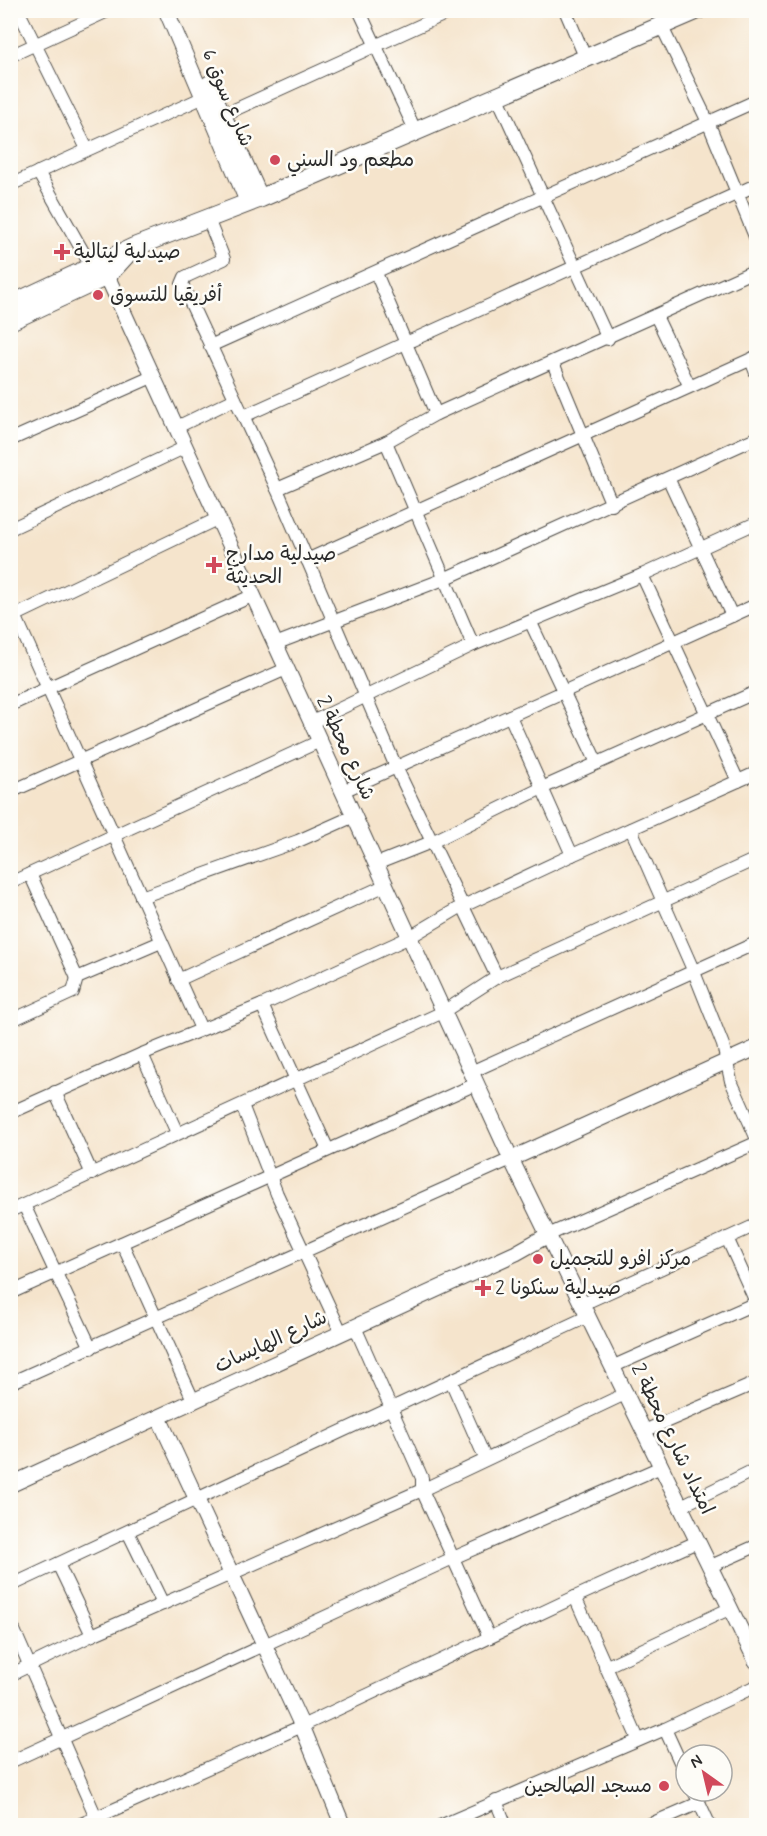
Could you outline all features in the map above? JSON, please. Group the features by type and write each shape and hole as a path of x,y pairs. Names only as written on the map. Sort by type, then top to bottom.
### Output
{"main road":[{"path":"10,321 134,247 255,201 698,10"},
{"path":"10,305 100,268"}],"street":[{"path":"18,10 87,149"},
{"path":"10,56 110,10"},
{"name":"شارع سوق 6","path":"166,10 204,97 255,201"},
{"name":"شارع سوق 6","path":"177,10 223,115 255,201"},
{"path":"359,10 416,132"},
{"path":"223,115 454,10"},
{"path":"565,10 586,59"},
{"path":"662,27 708,122 756,239"},
{"path":"10,185 204,97"},
{"path":"498,98 574,269 608,339"},
{"path":"210,346 756,100"},
{"path":"38,172 100,268"},
{"path":"244,416 756,185"},
{"path":"208,219 224,259 185,277 182,285 277,489 396,767 434,841 497,977"},
{"name":"شارع محطة 2","path":"100,268 154,376 310,723 548,1235"},
{"path":"277,489 386,442 436,414 608,339 756,270"},
{"path":"376,273 408,342 436,414"},
{"path":"656,316 689,385"},
{"path":"307,560 689,385 754,358 756,373"},
{"path":"553,363 612,504"},
{"path":"10,440 154,376"},
{"path":"177,427 235,399"},
{"path":"275,644 444,579 669,480 756,438"},
{"path":"386,442 473,645"},
{"path":"10,529 186,447"},
{"path":"669,480 732,616"},
{"path":"13,617 219,518"},
{"path":"310,723 473,645 531,623 756,523"},
{"path":"642,575 709,713 738,781"},
{"path":"10,705 254,595"},
{"path":"10,604 13,617 82,760 201,1029"},
{"path":"343,791 756,605"},
{"path":"531,623 597,763"},
{"path":"10,792 286,669"},
{"path":"376,864 434,841 542,788 756,692"},
{"path":"510,716 572,855"},
{"path":"10,883 320,741"},
{"path":"10,1113 142,1054 262,1005 410,938 463,907 572,855 756,773"},
{"path":"141,897 298,841 354,816"},
{"path":"631,829 719,1034 725,1062 756,1137"},
{"path":"10,1211 444,1012 497,977 756,859"},
{"path":"10,1021 73,992 77,978 30,874"},
{"path":"178,980 386,885"},
{"path":"77,978 161,942"},
{"path":"10,1293 328,1150 756,943"},
{"path":"262,1005 328,1150"},
{"path":"10,1383 304,1254 756,1048"},
{"path":"142,1054 177,1133"},
{"path":"55,1092 92,1174"},
{"path":"242,1105 304,1254 393,1409 422,1478 422,1490 489,1637"},
{"path":"548,1235 756,1143"},
{"path":"24,1205 91,1348"},
{"path":"10,1586 451,1381 756,1225"},
{"name":"امتداد شارع محطة 2","path":"548,1235 754,1652"},
{"name":"شارع الهايسات","path":"10,1485 194,1402 548,1235"},
{"path":"614,1366 756,1302 727,1238"},
{"path":"122,1243 194,1402"},
{"path":"451,1381 485,1458"},
{"path":"644,1431 756,1383"},
{"path":"10,1675 92,1635 231,1576 422,1490 485,1458 627,1393"},
{"path":"159,1418 195,1500 302,1726 343,1826"},
{"path":"10,1762 263,1644 661,1467"},
{"path":"681,1506 756,1469"},
{"path":"128,1532 163,1604"},
{"path":"77,1826 302,1726 699,1541"},
{"path":"711,1566 756,1546"},
{"path":"58,1564 92,1635"},
{"path":"575,1597 638,1739"},
{"path":"605,1667 731,1608"},
{"path":"10,1621 96,1817"},
{"path":"440,1826 638,1739 665,1730 756,1686"},
{"path":"665,1730 674,1749"},
{"path":"496,1801 506,1826"},
{"path":"646,1826 686,1803"},
{"path":"699,1803 710,1826"}],"place":[{"name":"مطعم ود السني","path":"275,160"},
{"name":"صيدلية ليتالية","path":"62,252"},
{"name":"أفريقيا للتسوق","path":"98,295"},
{"name":"صيدلية مدارج الحديثة","path":"214,565"},
{"name":"مركز افرو للتجميل","path":"538,1259"},
{"name":"صيدلية سنكونا 2","path":"483,1288"},
{"name":"مسجد الصالحين","path":"664,1786"}]}
